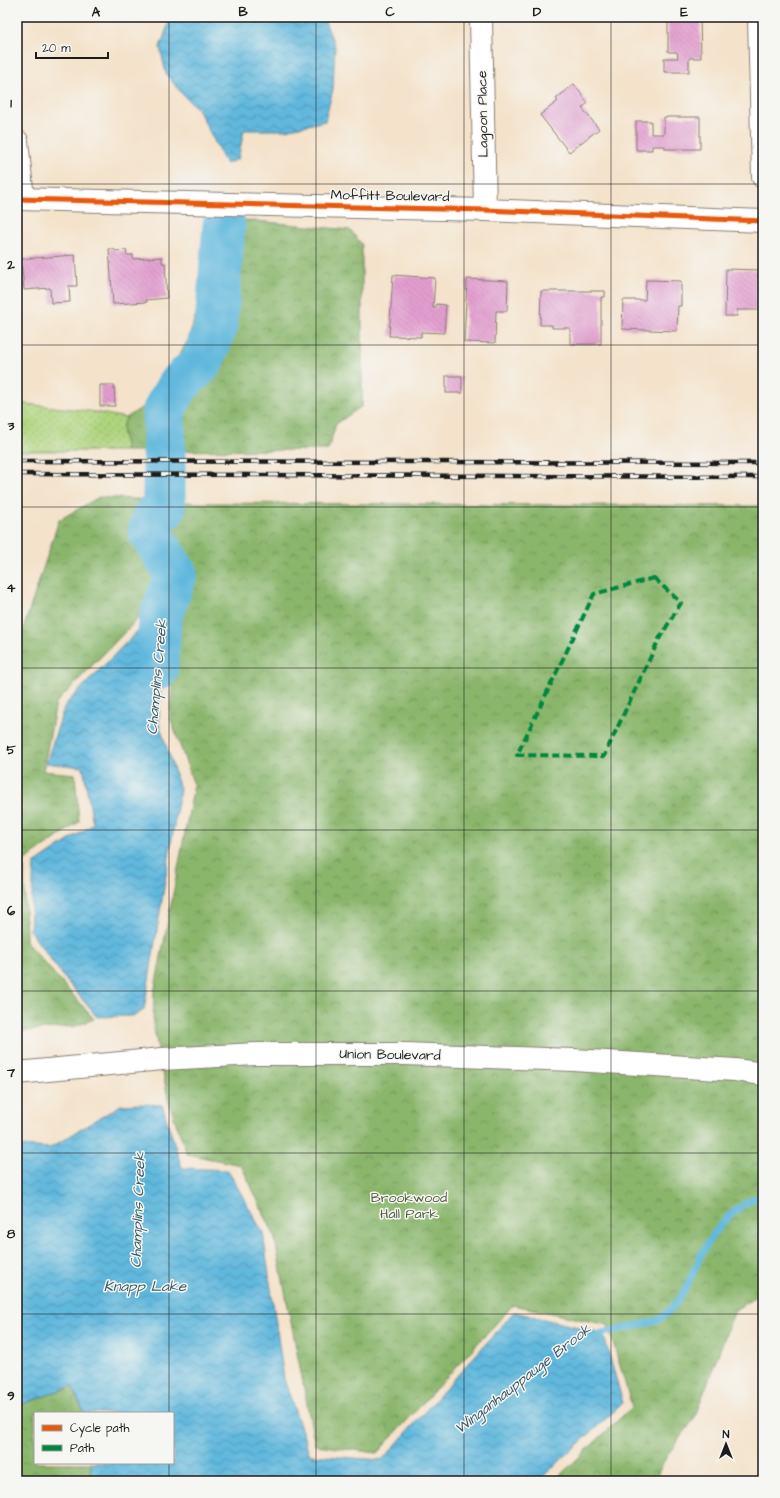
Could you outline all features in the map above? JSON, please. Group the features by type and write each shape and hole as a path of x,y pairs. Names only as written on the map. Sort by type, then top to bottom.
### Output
{"street":[{"name":"Lagoon Place","path":"481,17 485,210"},
{"path":"759,17 763,177"},
{"path":"17,141 20,199"},
{"name":"Moffitt Boulevard","path":"20,199 485,210 763,221"},
{"name":"Union Boulevard","path":"17,1073 162,1059 271,1054 404,1054 574,1060 735,1070 763,1074"}],"green space":[{"path":"213,217 350,230 362,245 362,406 336,424 328,450 126,451 122,428 126,418 152,401 188,340 202,295"},
{"path":"17,403 89,411 126,418 122,428 126,451 17,451"},
{"name":"Brookwood Hall Park","path":"99,497 203,503 763,506 763,1292 735,1310 694,1419 668,1454 654,1481 554,1481 632,1407 608,1325 513,1305 377,1453 315,1445 274,1235 241,1165 187,1154 169,1103 153,1024 154,993 194,785 170,717 176,611 151,605 56,703 43,771 75,774 79,822 24,861 26,942 94,1019 76,1026 17,1032 17,648 59,520"},
{"path":"72,1386 84,1412 34,1412 34,1464 91,1464 90,1481 17,1481 17,1406"}],"water":[{"path":"171,17 323,17 335,46 333,89 325,121 286,130 244,130 238,159 226,164 198,109 184,96 166,74 160,47"},
{"path":"163,605 159,723 180,789 144,1010 134,1016 97,1017 66,980 30,931 34,864 93,824 83,767 46,763 65,705"},
{"name":"Knapp Lake","path":"121,1105 162,1105 182,1168 228,1170 263,1233 284,1379 310,1455 382,1460 514,1312 603,1333 623,1403 538,1481 90,1481 91,1464 174,1464 174,1412 84,1412 72,1386 17,1406 17,1146 50,1148"}],"building":[{"path":"668,17 700,17 701,58 689,58 689,72 664,72 664,58 678,58 677,52 668,52"},
{"path":"574,84 588,103 582,108 599,129 569,152 540,115 558,101 556,99"},
{"path":"664,117 700,117 700,149 665,149 665,146 652,146 652,150 636,150 636,121 651,121 651,134 664,134"},
{"path":"109,249 116,251 126,250 127,255 133,255 133,259 162,257 162,263 165,263 167,298 146,300 147,302 113,304"},
{"path":"75,255 77,286 69,286 70,302 51,303 50,288 24,290 21,259"},
{"path":"726,269 759,270 758,278 763,278 763,310 737,310 737,316 725,316"},
{"path":"393,275 435,278 433,308 436,308 436,304 446,305 444,333 421,332 421,337 389,336"},
{"path":"467,279 508,281 507,311 496,311 495,343 464,342"},
{"path":"646,280 681,281 681,306 678,306 677,331 622,329 623,300 645,300"},
{"path":"541,291 605,291 605,297 601,297 601,344 570,344 570,328 552,328 552,325 540,325"},
{"path":"446,376 462,376 462,393 446,393"},
{"path":"100,385 114,385 115,406 100,406"}],"waterway":[{"name":"Champlins Creek","path":"157,669 160,619 176,574 149,531 154,516 164,509 164,410 178,385 202,362 216,326 224,225"},
{"name":"Winganhauppauge Brook","path":"596,1338 603,1333 656,1321 668,1313 685,1290 706,1245 719,1227 734,1211 753,1199 763,1195"}],"railway":[{"path":"17,461 763,463"},
{"path":"17,474 763,477"}],"marked path":[{"path":"654,578 681,603 659,639 604,756 517,755 594,594 654,578"}],"cycle path":[{"path":"17,199 485,210 763,221"}]}
